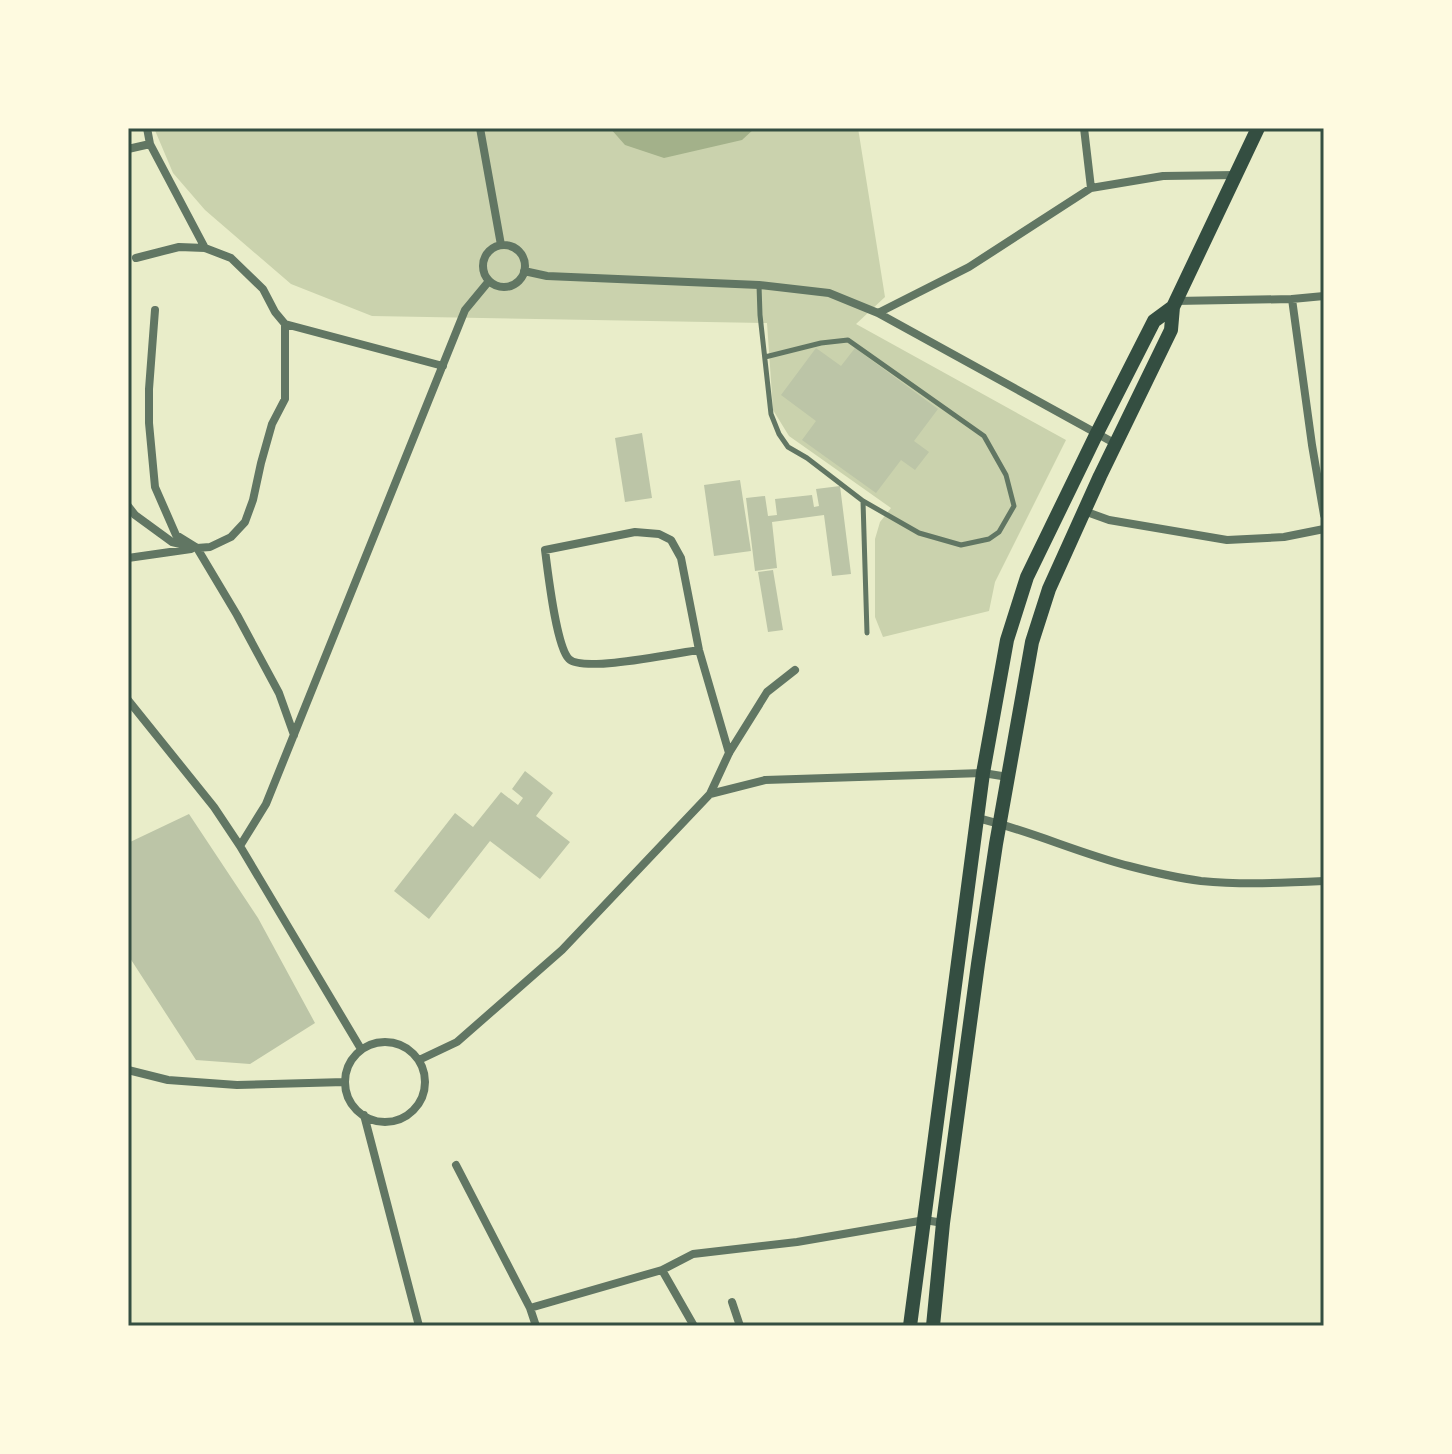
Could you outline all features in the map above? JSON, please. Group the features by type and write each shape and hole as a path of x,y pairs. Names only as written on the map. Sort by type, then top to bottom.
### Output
{"main road":[{"path":"933,1326 943,1223 973,999 999,823 1032,642 1049,589 1067,548 1171,330 1174,304 1258,128"},
{"path":"910,1326 983,773 1007,640 1027,577 1096,435 1154,321 1174,304"},
{"path":"1135,358 1153,368"},
{"path":"1046,538 1067,548"},
{"path":"954,996 973,999"},
{"path":"916,1284 937,1286"}],"street":[{"path":"147,128 150,144 205,248"},
{"path":"480,128 501,245"},
{"path":"1084,128 1091,188"},
{"path":"128,149 150,144"},
{"path":"878,313 969,267 1091,188 1163,176 1236,175"},
{"path":"501,245 521,253 524,260 524,271 519,280 507,287 489,281 483,262 489,251 501,245"},
{"path":"136,258 179,247 205,248 231,258 263,289 285,324 443,366"},
{"path":"524,271 547,276 759,285 829,293 878,313 1116,444"},
{"path":"240,846 266,804 465,310 489,281"},
{"path":"1174,304 1324,296"},
{"path":"1292,299 1324,515"},
{"path":"155,310 149,423 155,487 176,535 197,548 237,615 279,693 294,736"},
{"path":"128,558 210,547 231,537 245,522 272,424 285,399 285,324"},
{"path":"128,506 135,515 172,542 197,548"},
{"path":"1084,511 1109,520 1227,540 1284,537 1324,529"},
{"path":"699,650 599,665 576,664 567,658 560,640 545,550 635,532 659,534 671,540 681,558 699,650 729,753"},
{"path":"419,1060 457,1042 562,950 710,794 729,753 767,692 795,670"},
{"path":"128,700 214,807 361,1049"},
{"path":"710,794 765,780 983,773 1008,777"},
{"path":"977,818 1129,866 1199,881 1324,881"},
{"path":"373,1043 398,1044 410,1050 419,1060 424,1072 422,1099 403,1118 376,1121 353,1107 345,1082 352,1058 361,1049 373,1043"},
{"path":"128,1070 168,1080 237,1085 345,1082"},
{"path":"364,1115 419,1326"},
{"path":"456,1165 530,1308 536,1326"},
{"path":"530,1308 662,1270 693,1254 797,1242 925,1220 943,1223"},
{"path":"662,1270 694,1326"},
{"path":"732,1302 740,1326"}],"lane":[{"path":"759,285 765,357 771,414 788,447 863,501 919,533 961,545 989,539 999,532 1014,506 1006,475 984,436 848,340 821,343 765,357"},
{"path":"863,501 867,633"}],"shaded area":[{"path":"154,128 858,128 885,297 856,324 1066,440 995,582 989,611 883,637 875,617 875,539 880,522 891,508 789,436 773,410 767,323 372,316 291,284 205,210 173,173"},
{"path":"610,128 755,128 742,140 664,158 625,145"}],"building":[{"path":"816,348 841,366 855,348 938,409 914,441 929,452 915,470 901,460 876,493 802,440 816,421 781,395"},
{"path":"642,433 652,498 625,502 615,438"},
{"path":"740,480 751,551 714,556 704,485"},
{"path":"840,486 851,574 832,576 824,515 772,522 777,568 755,571 746,498 765,496 768,516 777,515 775,499 812,495 814,507 819,506 816,489"},
{"path":"773,570 783,630 768,632 758,572"},
{"path":"525,771 553,793 536,816 570,842 540,879 490,841 429,919 394,891 455,813 473,827 501,792 518,805 523,798 512,789"},
{"path":"189,814 258,918 315,1023 250,1064 196,1060 128,955 128,843"}]}
